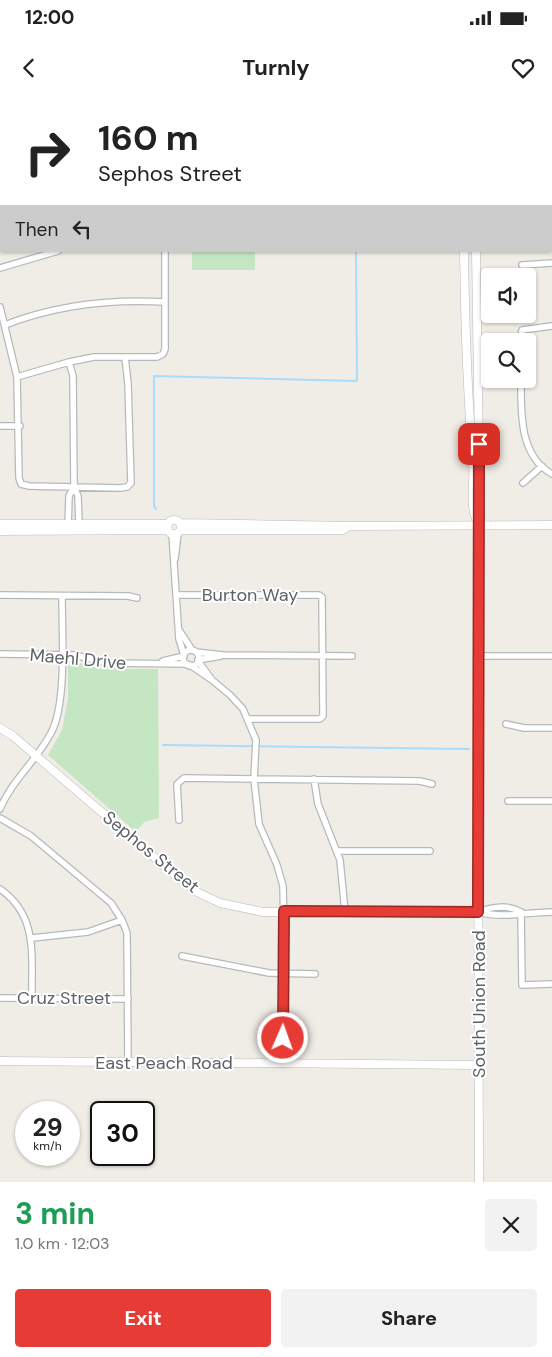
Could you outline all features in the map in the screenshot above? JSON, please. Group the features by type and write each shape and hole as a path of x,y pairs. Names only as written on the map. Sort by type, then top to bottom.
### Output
{"street":[{"path":"0,268 50,252"},
{"path":"17,377 94,357 157,357 163,354 165,349 165,252"},
{"name":"South Union Road","path":"464,252 467,403 473,463 474,518 479,525"},
{"name":"South Union Road","path":"476,252 480,463 479,1182"},
{"path":"522,265 552,264"},
{"path":"5,325 64,307 104,302 164,302"},
{"path":"0,307 17,377 20,426 19,478 22,484 29,486 120,488 127,487 131,483 128,384 125,357"},
{"path":"521,333 522,330 552,326"},
{"path":"69,362 73,376 74,487 78,496 79,527"},
{"path":"521,388 524,438 542,466 552,474"},
{"path":"0,426 20,426"},
{"path":"522,483 542,466"},
{"path":"68,527 69,496 74,487"},
{"path":"0,524 175,529 552,524"},
{"path":"0,530 55,527"},
{"path":"175,529 179,639 184,655 188,665 212,680 238,702 249,718 254,732 257,749 254,778 259,824 277,865 283,886 285,974 283,1064"},
{"name":"Burton Way","path":"177,594 320,595 322,597 324,656"},
{"path":"0,595 128,596 138,598"},
{"path":"0,809 10,788 37,757 51,733 59,712 62,596"},
{"path":"179,630 212,680"},
{"path":"194,651 223,655 352,656"},
{"name":"Maehl Drive","path":"156,663 194,651"},
{"name":"Maehl Drive","path":"0,654 79,656 108,663 188,665"},
{"path":"188,665 223,655"},
{"path":"249,718 320,719 323,716 324,656"},
{"path":"479,656 552,656"},
{"path":"204,669 210,659"},
{"path":"506,724 524,728 552,728"},
{"name":"Sephos Street","path":"0,728 13,736 197,892 220,903 263,912 478,912"},
{"path":"179,820 177,784 184,778 420,781 432,784"},
{"path":"314,779 318,804 337,852 343,879 345,912"},
{"path":"508,801 552,801"},
{"path":"0,818 31,836 111,903 122,920 127,933 128,1062"},
{"path":"337,852 430,851"},
{"path":"0,889 23,913 32,938 32,998"},
{"path":"478,912 491,915 514,916 521,912 552,912"},
{"path":"521,912 522,985 552,984"},
{"path":"32,938 88,932 122,920"},
{"path":"182,956 252,971 315,974"},
{"name":"Cruz Street","path":"0,998 128,999"},
{"name":"East Peach Road","path":"0,1061 479,1065"}],"green space":[{"path":"192,252 255,252 255,270 192,270"},
{"path":"76,662 104,669 158,669 159,818 144,822 136,832 48,755 62,730 68,698 68,665"}],"waterway":[{"path":"156,509 154,506 154,376 357,381 356,252"},
{"path":"163,745 469,749"}],"route":[{"path":"283,1038 284,911 478,912 479,444"}]}
